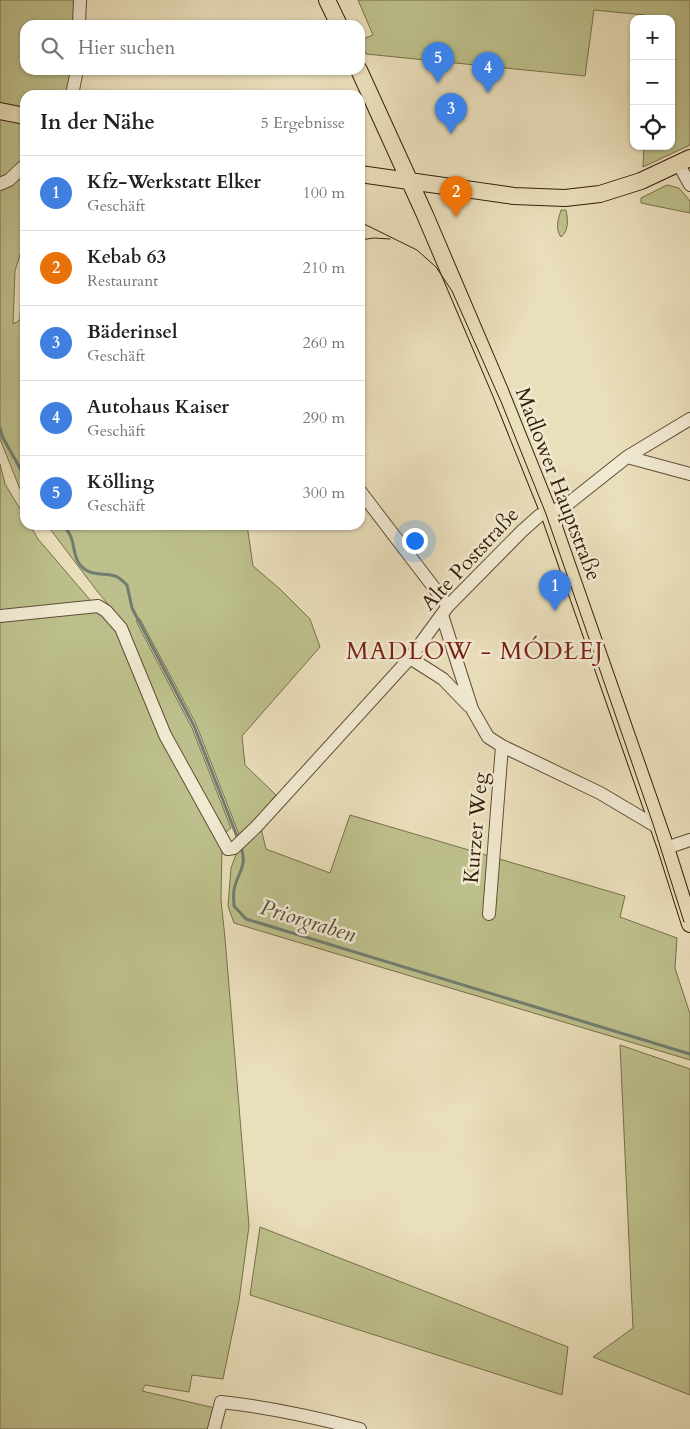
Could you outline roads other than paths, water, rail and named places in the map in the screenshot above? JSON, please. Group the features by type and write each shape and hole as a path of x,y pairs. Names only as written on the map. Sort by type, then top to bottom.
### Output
{"main road":[{"path":"327,0 337,20"},
{"name":"Madlower Hauptstraße","path":"361,75 410,182 500,391 549,513 666,848 690,924"},
{"path":"0,111 20,115"},
{"path":"365,175 528,197 565,198 600,194 641,181 684,161"}],"street":[{"path":"79,20 80,0"},
{"path":"73,90 76,75"},
{"path":"684,161 690,185"},
{"path":"1,184 9,180 20,170"},
{"name":"Alte Poststraße","path":"0,616 98,606 106,611 121,628 165,735 231,848 246,837 410,658 445,610 522,531 540,515 569,504 627,457 690,419"},
{"path":"627,457 690,474"},
{"path":"365,498 445,610 472,709"},
{"path":"410,658 443,679 472,709 488,737 502,746 600,793 659,828"},
{"name":"Kurzer Weg","path":"489,914 502,746"},
{"path":"666,848 690,840"},
{"path":"214,1429 221,1402 327,1420 360,1429"}],"waterway":[{"name":"Priorgraben","path":"0,428 3,438 20,468"},
{"name":"Priorgraben","path":"67,530 81,566 93,573 117,577 127,585 132,608 194,726 238,839"},
{"name":"Priorgraben","path":"241,847 243,865 235,884 234,906 246,919 690,1054"}],"tram line":[{"path":"365,224 417,250 436,267 452,291 502,404 546,514 653,824 684,922"},
{"path":"365,239 390,239"}],"place":[{"name":"Kölling","path":"438,83"},
{"name":"Autohaus Kaiser","path":"488,93"},
{"name":"Bäderinsel","path":"451,134"},
{"name":"Kebab 63","path":"456,217"},
{"name":"Kfz-Werkstatt Elker","path":"555,611"}],"district":[{"name":"MADLOW - MÓDŁEJ","path":"475,651"}]}
